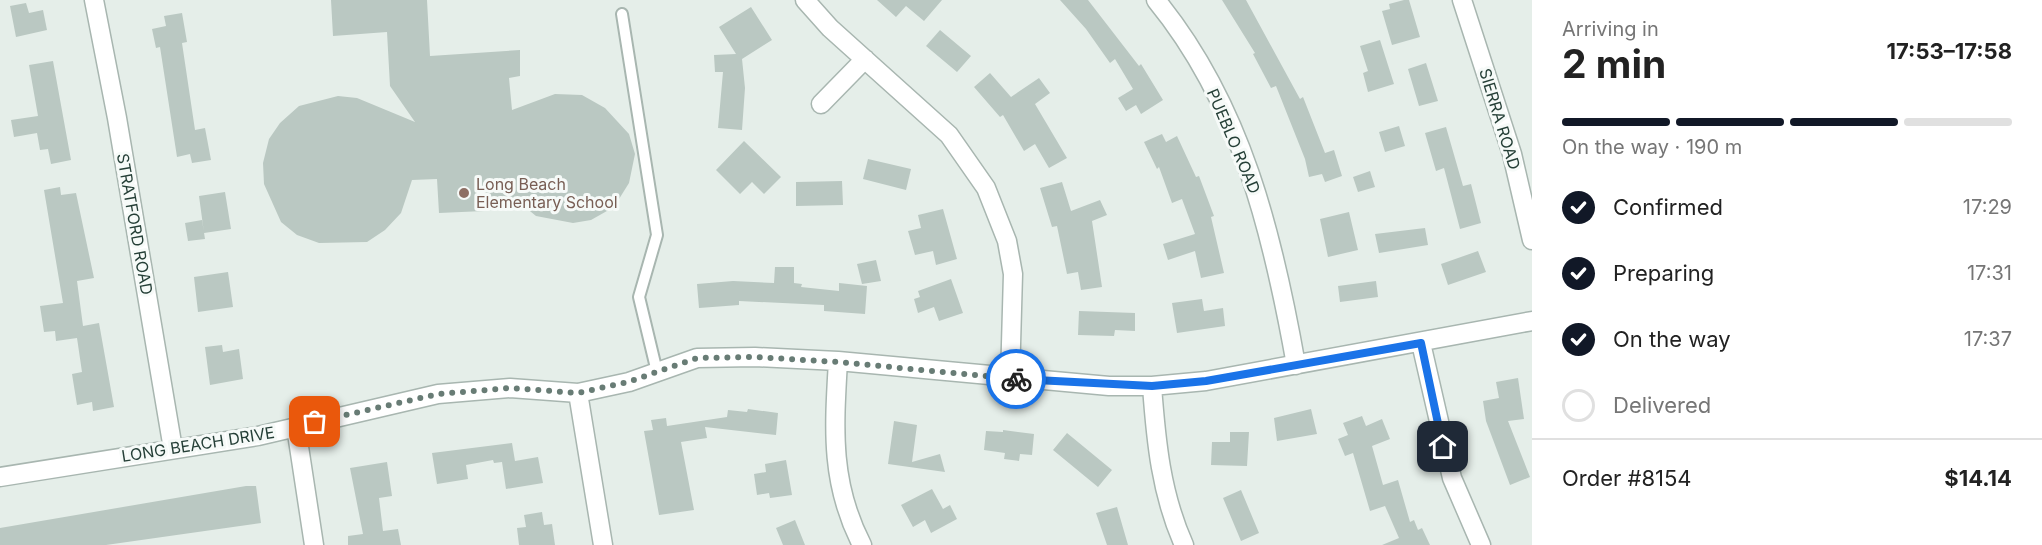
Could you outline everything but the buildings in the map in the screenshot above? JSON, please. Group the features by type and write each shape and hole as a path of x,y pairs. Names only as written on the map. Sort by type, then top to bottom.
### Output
{"street":[{"name":"STRATFORD ROAD","path":"94,0 173,449"},
{"path":"805,0 830,28 949,135 986,188 1007,240 1013,273 1010,379"},
{"name":"PUEBLO ROAD","path":"1156,0 1185,39 1221,103 1254,180 1278,265 1296,365"},
{"name":"SIERRA ROAD","path":"1462,0 1512,154 1532,240"},
{"path":"821,104 865,59"},
{"name":"LONG BEACH DRIVE","path":"0,477 296,427 438,394 510,388 578,393 628,382 697,358 755,357 838,362 1010,379 1152,386 1206,381 1532,321"},
{"path":"1421,343 1452,478 1481,545"},
{"path":"838,362 834,433 838,483 850,520 862,545"},
{"path":"1152,386 1161,472 1169,507 1184,545"},
{"path":"578,393 603,545"},
{"path":"296,427 314,545"}],"lane":[{"path":"622,14 657,235 639,297 657,372"}],"way so far":[{"path":"315,422 438,394 510,388 578,393 628,382 697,358 755,357 838,362 1016,379"}],"place":[{"name":"Long Beach Elementary School","path":"464,193"}],"route":[{"path":"1016,379 1109,386 1152,386 1206,381 1421,343 1443,447"}]}
